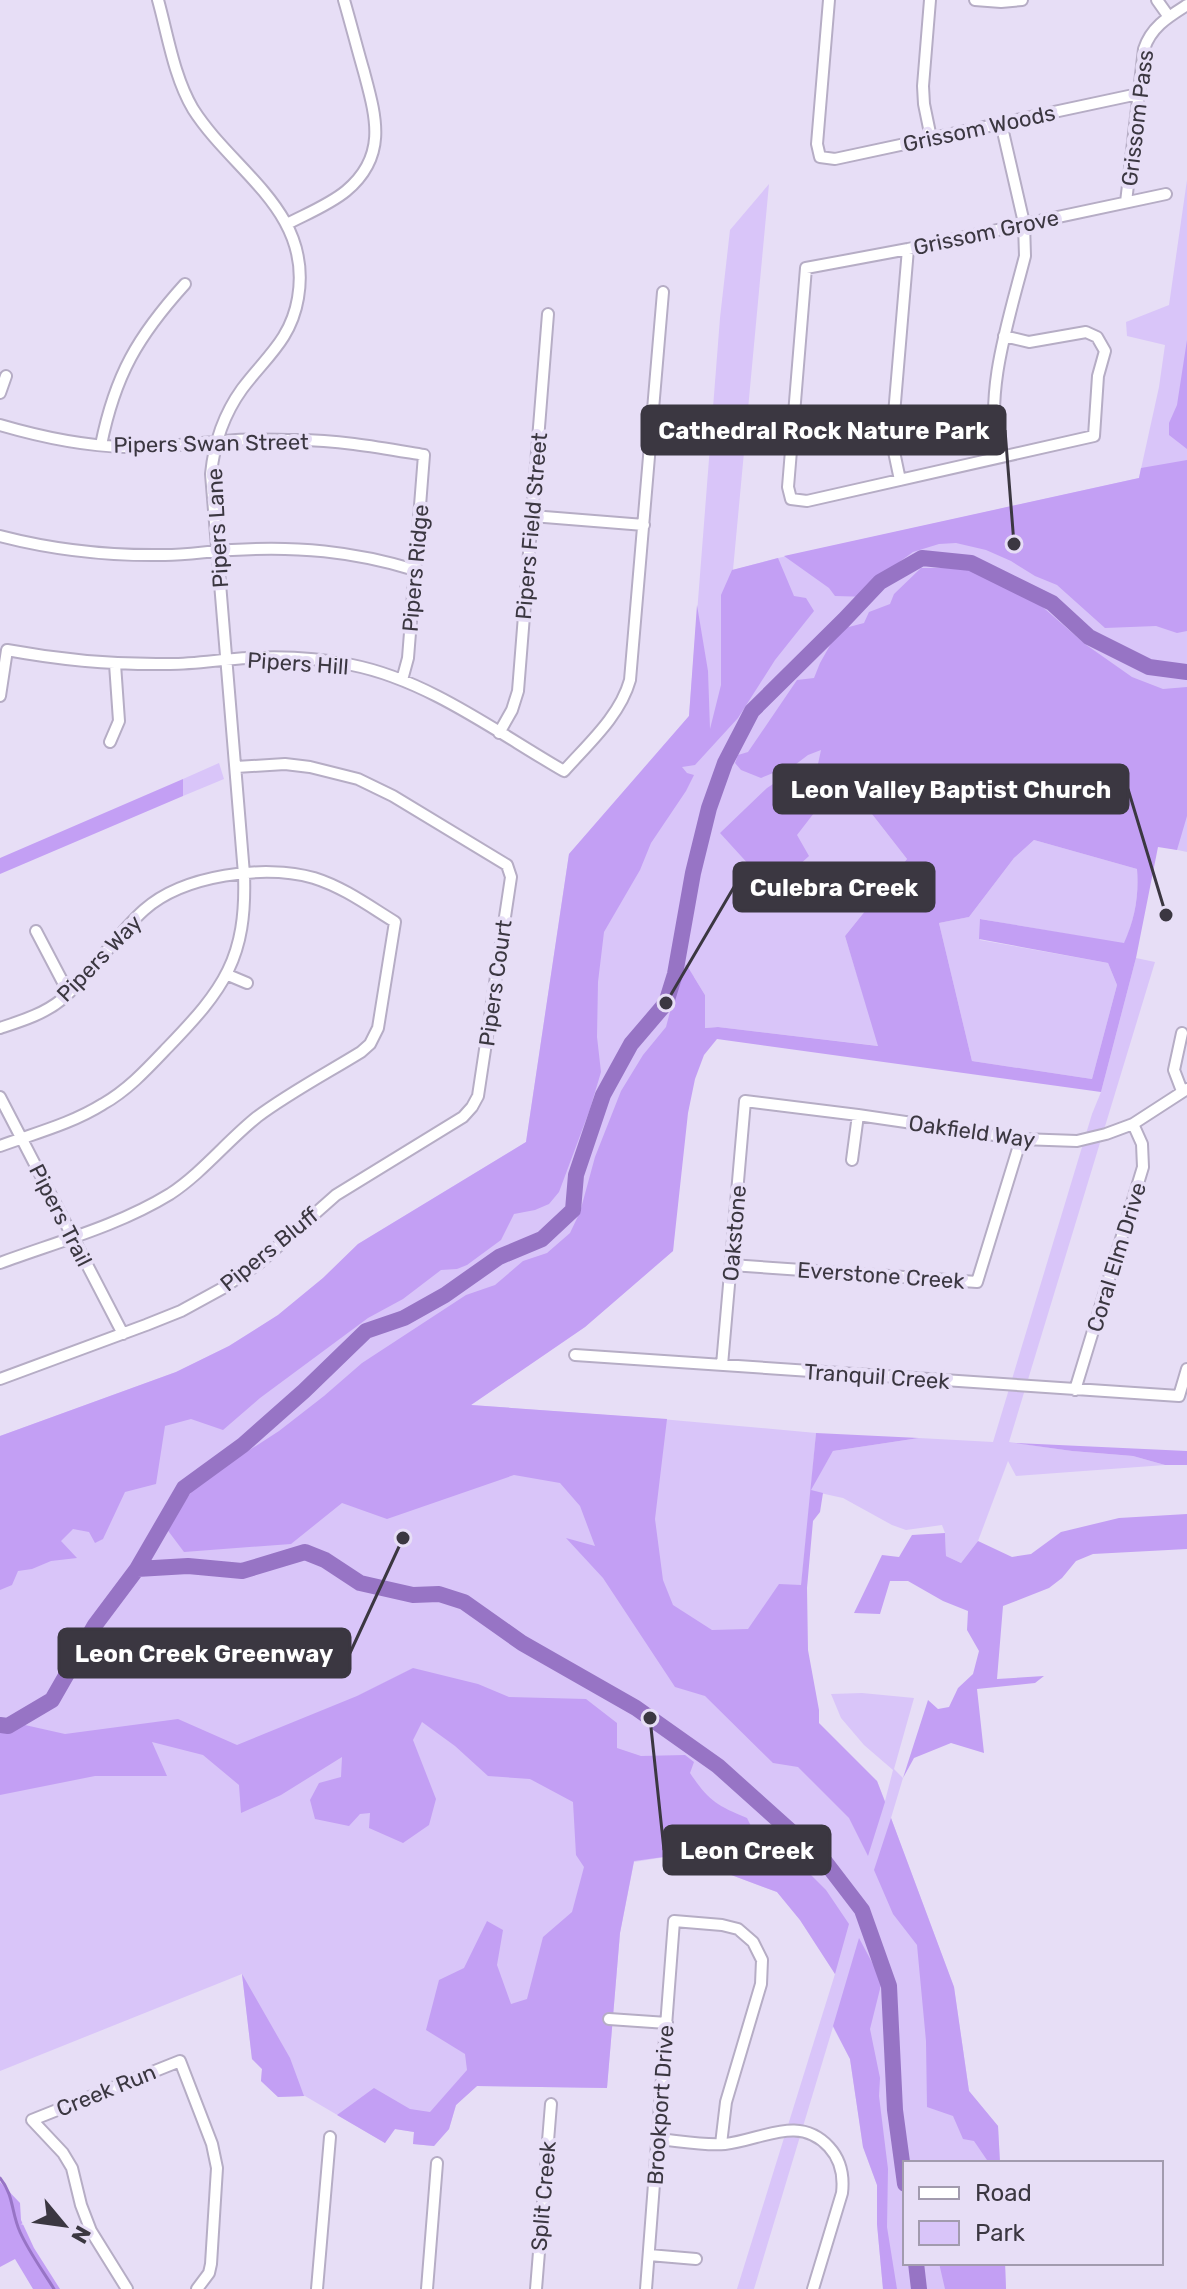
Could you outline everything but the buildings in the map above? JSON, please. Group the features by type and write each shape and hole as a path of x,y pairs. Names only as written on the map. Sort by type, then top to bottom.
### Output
{"street":[{"name":"Pipers Lane","path":"0,1146 66,1123 104,1104 139,1077 203,1011 228,975 243,926 244,874 211,482 217,442 236,397 279,347 294,314 299,297 299,268 295,244 287,224 266,193 201,121 192,106 180,82 158,0"},
{"path":"287,224 348,189 361,176 373,151 375,118 344,0"},
{"name":"Grissom Woods","path":"829,0 817,144 820,157 835,159 1138,94"},
{"path":"930,0 923,86 931,138"},
{"path":"975,0 1022,0"},
{"path":"1157,0 1169,17"},
{"name":"Grissom Pass","path":"1126,202 1144,49 1156,27 1187,5"},
{"path":"999,457 994,435 999,363 1025,256 1024,223 1001,123"},
{"name":"Grissom Grove","path":"900,480 807,501 791,499 788,487 806,268 1166,194"},
{"path":"908,249 893,426 893,447 900,480 1094,436 1098,376 1105,351 1097,337 1086,332 1029,342 1004,336"},
{"path":"101,445 115,390 126,364 157,315 185,284"},
{"path":"532,516 644,525 663,292"},
{"name":"Pipers Field Street","path":"499,733 516,702 518,691 548,314"},
{"path":"0,393 6,376"},
{"name":"Pipers Swan Street","path":"0,425 86,444 126,447 237,440 301,440 349,443 424,455"},
{"name":"Pipers Ridge","path":"402,680 408,658 424,455"},
{"name":"Pipers Hill","path":"0,696 7,650 115,664 173,664 281,657 318,659 355,666 424,690 564,771 615,711 627,688 644,525"},
{"path":"0,536 98,553 167,555 291,549 343,553 376,558 415,570"},
{"path":"110,742 119,721 115,664"},
{"name":"Pipers Court","path":"236,767 285,764 358,779 393,796 507,865 511,877 475,1102"},
{"name":"Pipers Way","path":"0,1028 52,1006 152,904 191,883 244,874 284,873 314,878 343,891 395,922 378,1028 361,1052 260,1115 171,1193 108,1225 72,1237"},
{"name":"Pipers Way","path":"143,893 152,904"},
{"path":"36,931 68,992"},
{"path":"228,975 247,983"},
{"path":"1182,1033 1174,1070 1185,1090"},
{"name":"Oakfield Way","path":"745,1101 1021,1139 1077,1141 1133,1124 1185,1090"},
{"name":"Pipers Trail","path":"0,1097 123,1334"},
{"name":"Oakstone","path":"722,1365 745,1101"},
{"name":"Pipers Bluff","path":"0,1379 181,1311 223,1288 258,1264 336,1195 463,1117 475,1102"},
{"path":"852,1160 858,1115"},
{"name":"Coral Elm Drive","path":"1075,1390 1143,1167 1142,1144 1133,1124"},
{"name":"Everstone Creek","path":"731,1265 977,1282 1021,1139"},
{"path":"0,1263 72,1237"},
{"name":"Tranquil Creek","path":"575,1355 1179,1396 1187,1369"},
{"name":"Brookport Drive","path":"646,2289 674,1921 732,1927 749,1936 762,1960 761,1984 726,2102 721,2144"},
{"path":"609,2019 667,2023"},
{"name":"Creek Run","path":"127,2289 91,2231 72,2168 51,2139 32,2120 180,2061 212,2144 217,2168 211,2264 197,2289"},
{"name":"Split Creek","path":"536,2289 551,2104"},
{"path":"658,2139 721,2144 794,2129 814,2135 825,2143 835,2153 842,2171 842,2193 813,2289"},
{"path":"317,2289 330,2137"},
{"path":"427,2289 437,2163"},
{"path":"649,2255 696,2259"}],"green space":[{"path":"1187,180 1187,852 823,775 866,789 868,809 907,859 845,936 879,1046 718,1027 704,1028 705,995 694,977 673,1251 585,1327 471,1405 816,1433 811,1488 833,1451 919,1438 993,1442 1101,1092 1136,958 1155,962 1009,1442 1133,1456 1165,1465 1016,1476 1008,1461 978,1541 961,1563 946,1556 942,1525 906,1530 843,1498 811,1491 788,1714 877,1781 885,1801 893,1770 864,1745 841,1718 831,1694 862,1693 914,1698 894,1769 903,1778 891,1818 954,1987 969,2091 998,2126 1000,2161 903,2161 903,2265 1005,2265 1006,2289 883,2289 877,2185 863,2147 850,2059 833,2027 754,2289 737,2289 835,1974 800,1920 777,1892 678,1855 634,1862 620,1933 607,2088 477,2086 456,2105 449,2129 434,2146 413,2144 414,2132 395,2129 385,2143 305,2096 278,2097 261,2081 262,2069 252,2059 242,1974 0,2071 0,1436 176,1372 229,1346 278,1315 358,1244 526,1142 569,854 689,716 720,318 730,230 769,184 733,570 1139,478 1165,345 1127,336 1126,322 1169,305"},
{"path":"219,763 224,779 183,796 183,779"},
{"path":"1034,840 1137,869 1135,907 1124,944 981,919 980,940 1108,963 1117,985 1092,1079 972,1061 939,923 969,917 1014,858"}],"shaded area":[{"path":"1187,340 1187,449 1169,435 1169,423 1177,405"},
{"path":"1187,460 1187,631 1177,633 1156,626 1105,628 1057,585 986,550 956,543 939,544 913,552 887,571 870,597 835,596 829,588 784,556 1139,478 1141,468"},
{"path":"778,558 794,596 806,598 814,611 775,660 738,718 695,765 682,767 694,775 651,843 640,870 604,932 598,982 597,1037 601,1072 559,1192 549,1204 514,1214 501,1240 467,1265 441,1270 403,1299 368,1318 260,1398 223,1430 191,1419 165,1426 156,1484 125,1492 103,1539 95,1543 89,1532 73,1529 61,1541 77,1558 51,1561 18,1571 12,1585 0,1590 0,1436 176,1372 229,1346 278,1315 358,1244 526,1142 569,854 689,716 697,605 708,671 710,729 721,685 721,595 732,570"},
{"path":"921,568 979,571 1037,602 1085,644 1132,677 1163,689 1187,687 1187,816 1177,850 1158,847 1136,958 1101,1092 717,1039 704,1055 695,1079 688,1113 673,1251 585,1327 471,1405 667,1419 655,1519 663,1580 673,1605 712,1630 748,1629 779,1584 801,1585 816,1433 919,1438 833,1451 811,1490 823,1493 820,1512 813,1521 807,1588 808,1650 819,1723 877,1781 885,1802 868,1856 849,1818 798,1767 773,1763 705,1696 675,1687 603,1578 566,1538 595,1546 580,1506 560,1483 514,1475 387,1519 342,1503 291,1544 184,1552 166,1528 197,1484 279,1431 362,1363 466,1295 495,1285 523,1261 547,1253 570,1233 621,1091 643,1055 666,1027 686,964 705,995 705,1028 878,1046 845,936 907,859 868,809 866,789 822,775 800,793 814,813 797,835 809,856 772,890 720,833 767,788 776,782 786,790 805,770 818,764 821,750 808,755 783,774 773,773 761,778 741,770 735,763 738,755 748,752 797,680 814,678 833,640 845,628 864,623 869,612 890,604 894,594","holes":["1034,840 1137,869 1135,907 1124,943 980,919 979,939 1108,963 1117,985 1092,1079 972,1061 939,923 969,917 1014,858"]},
{"path":"183,779 183,796 0,874 0,858"},
{"path":"1014,1443 1187,1451 1187,1465 1165,1465 1133,1456"},
{"path":"1187,1514 1187,1549 1093,1554 1076,1561 1049,1588 1003,1606 997,1679 1044,1676 1035,1683 977,1689 984,1753 951,1743 914,1758 903,1778 928,1700 938,1709 949,1707 958,1688 973,1674 979,1651 967,1630 968,1611 908,1581 890,1581 880,1614 854,1613 882,1555 899,1557 912,1535 945,1533 946,1556 961,1563 978,1541 1012,1557 1031,1554 1061,1532 1119,1518"},
{"path":"413,1668 478,1684 509,1697 586,1699 617,1723 617,1748 641,1756 685,1755 694,1762 690,1773 708,1796 747,1818 753,1830 764,1828 826,1890 849,1924 835,1974 800,1920 777,1892 678,1855 634,1861 620,1933 607,2088 477,2086 456,2105 449,2129 434,2146 413,2144 414,2132 395,2129 385,2143 337,2115 374,2088 410,2109 430,2112 467,2070 465,2054 426,2030 439,1980 464,1968 487,1921 503,1930 497,1965 511,2004 527,1999 543,1937 572,1912 584,1867 576,1855 573,1802 530,1779 488,1776 422,1722 413,1740 436,1799 429,1825 403,1843 369,1828 370,1813 360,1814 349,1826 315,1819 310,1800 319,1783 341,1777 342,1757 281,1795 241,1813 239,1785 203,1755 152,1742 167,1776 95,1776 0,1795 0,1724 7,1721 65,1734 178,1719 237,1745 357,1696"},
{"path":"891,1818 954,1987 969,2091 998,2126 1000,2161 988,2161 974,2141 963,2139 953,2116 927,2107 926,2041 917,1945 893,1914 874,1870"},
{"path":"859,1938 882,1981 870,2029 880,2078 879,2096 888,2169 887,2227 897,2289 883,2289 877,2185 863,2147 850,2059 833,2026"},
{"path":"242,1974 290,2058 304,2096 278,2097 261,2081 262,2069 252,2059"},
{"path":"0,2182 20,2203 21,2220 34,2248 60,2289 33,2289 15,2259 0,2267"},
{"path":"939,2265 1005,2265 1006,2289 945,2289"}],"waterway":[{"path":"0,1725 8,1726 52,1700 95,1625 137,1569 184,1488 243,1445 366,1331 404,1318 445,1295 499,1257 542,1239 573,1210 576,1175 603,1095 631,1044 666,1003 675,974 693,873 709,808 725,763 752,711 880,582 922,558 971,563 1052,603 1089,637 1149,667 1187,672"},
{"path":"137,1569 188,1566 242,1571 305,1552 325,1560 360,1583 413,1595 439,1594 464,1602 522,1643 636,1708 718,1766 826,1863 862,1910 889,1986 895,2110 903,2169"},
{"path":"0,2178 8,2191 17,2225 54,2289"},
{"path":"916,2265 919,2289"}],"place":[{"name":"Cathedral Rock Nature Park","path":"1014,544"},
{"name":"Leon Valley Baptist Church","path":"1166,915"},
{"name":"Culebra Creek","path":"666,1003"},
{"name":"Leon Creek Greenway","path":"403,1538"},
{"name":"Leon Creek","path":"650,1718"}]}
